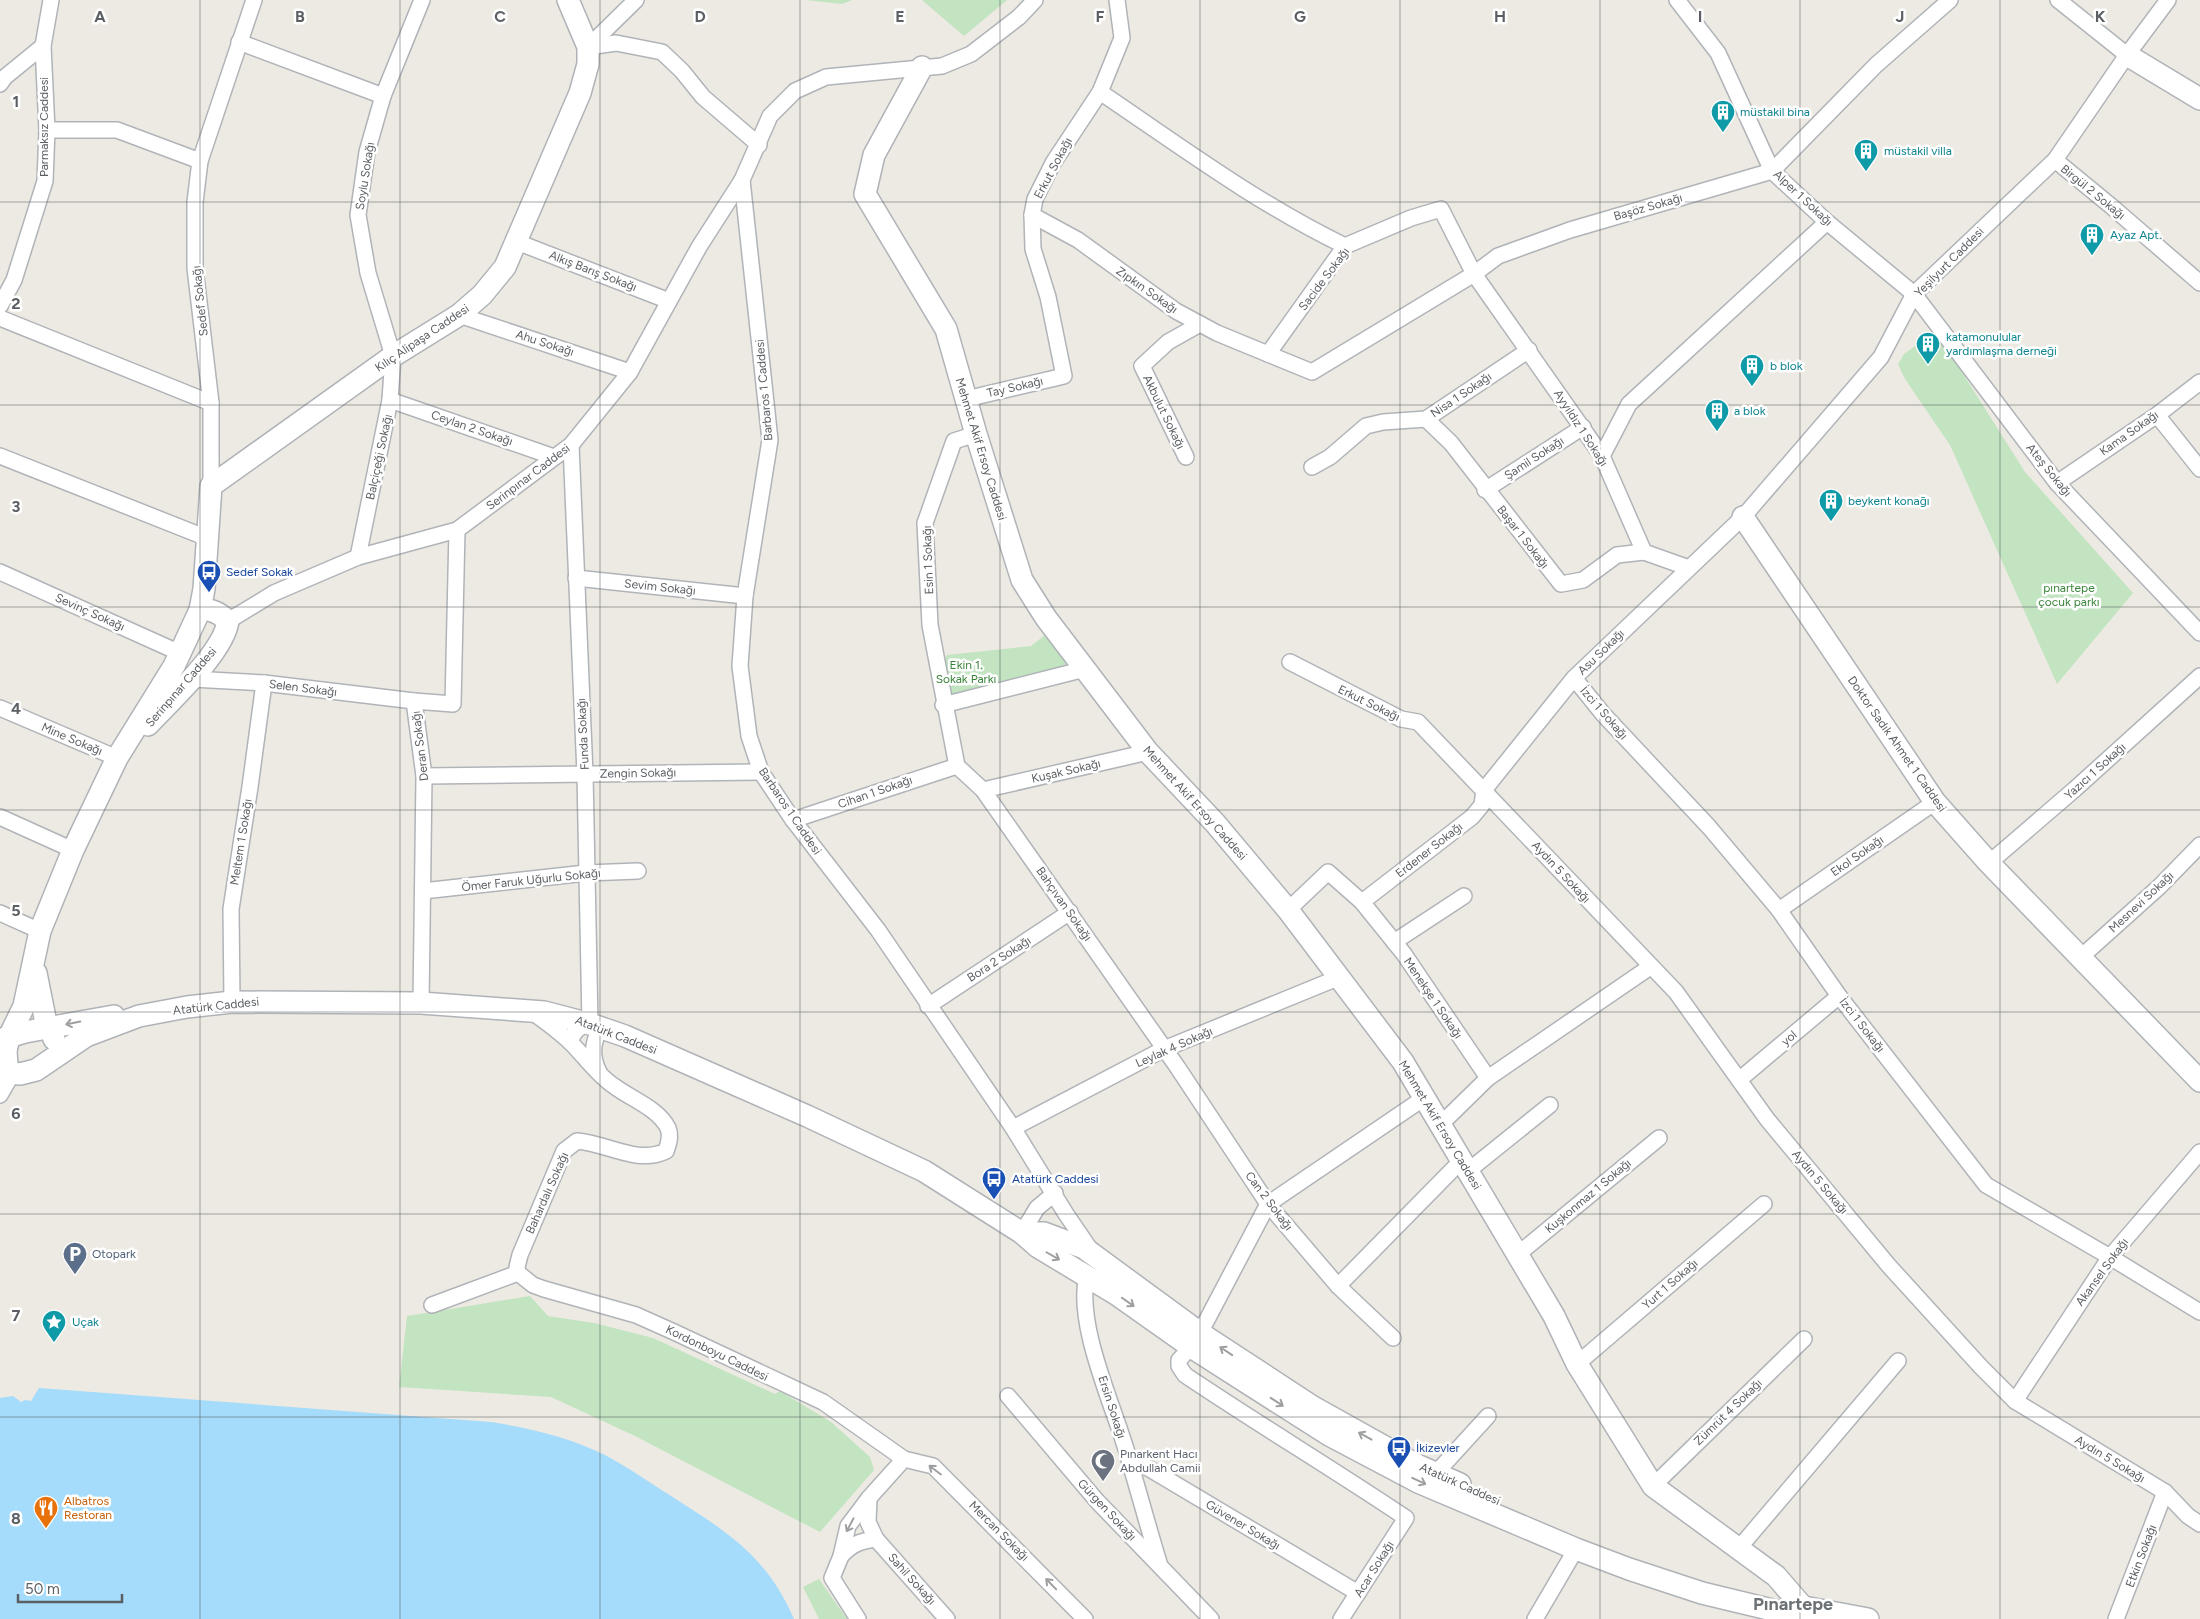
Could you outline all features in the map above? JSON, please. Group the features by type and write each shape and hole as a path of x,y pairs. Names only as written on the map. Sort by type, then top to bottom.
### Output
{"street":[{"name":"Parmaksız Caddesi","path":"0,306 14,280 45,181 47,130 43,46 51,0"},
{"name":"Sedef Sokağı","path":"200,610 204,589 211,486 211,403 196,268 195,202 200,161 254,0"},
{"name":"Soylu Sokağı","path":"394,356 368,273 358,215 367,152 383,96 422,0"},
{"path":"568,0 588,47"},
{"path":"588,47 636,0"},
{"path":"922,68 942,66 972,54 1019,17 1035,0"},
{"name":"Erkut Sokağı","path":"1064,376 1048,297 1033,249 1032,214 1035,199 1053,163 1100,92 1122,38 1117,0"},
{"name":"Alper 1 Sokağı","path":"1678,0 1718,53 1772,171 1827,222 1914,294"},
{"name":"Başöz Sokağı","path":"1268,354 1312,372 1474,274 1498,256 1570,230 1772,171 1876,65 1950,0"},
{"path":"2058,0 2127,55 2200,99"},
{"name":"Yeşilyurt Caddesi","path":"1689,568 1743,517 1881,357 1914,294 2055,160 2127,55 2168,0"},
{"path":"239,42 383,96"},
{"path":"588,47 616,43 662,52 682,71 704,97 759,145"},
{"path":"0,84 5,77 43,46"},
{"name":"Kılıç Alipaşa Caddesi","path":"211,486 394,356 459,315 482,295 505,268 580,93 588,64 588,47"},
{"name":"Serinpınar Caddesi","path":"117,758 192,679 223,638 228,621 274,593 358,557 458,530 571,445 630,372 668,300 742,180 759,145 770,116 795,91 826,77 922,68"},
{"name":"Mehmet Akif Ersoy Caddesi","path":"922,68 874,155 865,194 946,329 976,434 1022,580 1046,618 1148,752 1215,822 1288,910 1403,1062 1554,1316 1577,1364 1653,1486 1776,1576 1804,1614"},
{"path":"1100,92 1203,162 1305,227 1345,246"},
{"path":"47,130 117,130 200,161"},
{"name":"Birgül 2 Sokağı","path":"2055,160 2200,283"},
{"name":"Barbaros 1 Caddesi","path":"742,180 770,440 745,596 740,666 750,736 761,772 793,820 878,930 928,1006 1013,1128 1055,1193 1066,1214 1094,1255"},
{"name":"Sacide Sokağı","path":"1268,354 1345,246 1411,218 1441,209"},
{"name":"Ayyıldız 1 Sokağı","path":"1441,209 1474,274 1602,456 1644,552"},
{"name":"Zıpkın Sokağı","path":"1032,214 1078,240 1176,311 1200,324 1268,354"},
{"path":"1602,456 1629,404 1827,222"},
{"name":"Alkış Barış Sokağı","path":"516,242 668,300"},
{"name":"Ateş Sokağı","path":"1914,294 2057,483 2200,634"},
{"name":"Ahu Sokağı","path":"459,315 630,372"},
{"path":"0,318 211,403"},
{"name":"Akbulut Sokağı","path":"1186,457 1142,366 1168,342 1200,324"},
{"name":"Nisa 1 Sokağı","path":"1312,466 1330,457 1366,426 1383,422 1426,419 1529,350"},
{"name":"Balçiçeği Sokağı","path":"358,557 390,400 394,356"},
{"name":"Tay Sokağı","path":"966,398 1064,376"},
{"name":"Kama Sokağı","path":"2057,483 2157,415 2200,382"},
{"name":"Ceylan 2 Sokağı","path":"390,400 554,457"},
{"path":"2157,415 2200,469"},
{"name":"Başar 1 Sokağı","path":"1426,419 1451,443 1560,584 1583,580 1617,555 1644,552"},
{"name":"Şamil Sokağı","path":"1486,490 1583,427"},
{"name":"Esin 1 Sokağı","path":"957,766 930,625 925,523 954,441 976,434"},
{"name":"Funda Sokağı","path":"571,445 585,774 586,873 596,1025"},
{"path":"0,456 207,538"},
{"name":"Doktor Sadık Ahmet 1 Caddesi","path":"1743,517 1935,802 1988,863 2200,1082"},
{"name":"Deran Sokağı","path":"422,1003 424,776 414,701 453,704 458,530"},
{"path":"1644,552 1689,568"},
{"name":"Asu Sokağı","path":"1484,790 1574,678 1689,568"},
{"name":"Sevinç Sokağı","path":"0,572 181,651"},
{"name":"Sevim Sokağı","path":"576,578 745,596"},
{"path":"200,610 208,609 219,612 228,621"},
{"name":"Serinpınar Caddesi","path":"5,1038 24,1006 40,931 73,850 117,758 181,651 200,610"},
{"path":"192,679 181,651 198,644 208,648 216,648"},
{"name":"Erkut Sokağı","path":"1290,662 1401,720 1418,722 1484,790"},
{"path":"944,704 1085,669"},
{"name":"Yazıcı 1 Sokağı","path":"1988,863 2075,789 2200,676"},
{"name":"İzci 1 Sokağı","path":"1574,678 1603,714 1708,827 1779,910 1839,996 1986,1185 2200,1312"},
{"name":"Selen Sokağı","path":"192,679 264,683 414,701"},
{"name":"Meltem 1 Sokağı","path":"232,1002 230,909 250,787 264,683"},
{"name":"Mine Sokağı","path":"0,708 117,758"},
{"name":"Kuşak Sokağı","path":"983,790 1148,752"},
{"name":"Bahçıvan Sokağı","path":"957,766 983,790 1164,1049"},
{"name":"Cihan 1 Sokağı","path":"793,820 957,766"},
{"name":"Zengin Sokağı","path":"424,776 761,772"},
{"name":"Erdener Sokağı","path":"1362,902 1472,817 1482,806 1484,790"},
{"name":"Aydın 5 Sokağı","path":"1484,790 1650,967 1676,992 1767,1119 1889,1266 2015,1401 2165,1492 2188,1516 2200,1524"},
{"name":"Ekol Sokağı","path":"1779,910 1935,802"},
{"path":"0,817 73,850"},
{"name":"Mesnevi Sokağı","path":"2081,957 2159,887 2200,845"},
{"name":"Ömer Faruk Uğurlu Sokağı","path":"423,890 586,873 638,871"},
{"name":"Menekşe 1 Sokağı","path":"1288,910 1328,872 1362,902 1394,942 1488,1078"},
{"path":"1394,942 1464,896"},
{"name":"Bora 2 Sokağı","path":"928,1006 1070,912"},
{"path":"0,913 40,931"},
{"path":"34,963 47,1028 52,1033 55,1042 55,1052 50,1062"},
{"path":"1440,1125 1488,1078 1650,967"},
{"name":"Leylak 4 Sokağı","path":"1013,1128 1164,1049 1340,977"},
{"name":"yol","path":"1739,1080 1839,996"},
{"name":"Atatürk Caddesi","path":"139,1016 187,1007 232,1002 422,1003 544,1012 596,1025 807,1116 924,1171 1022,1233 1038,1247 1313,1407 1436,1473 1584,1539 1641,1562 1702,1583 1804,1614 1868,1619"},
{"path":"530,1011 570,1042 587,1063 600,1073"},
{"path":"0,1095 8,1066 5,1038 124,1014 139,1016"},
{"path":"6,1073 36,1070 86,1036 139,1016"},
{"path":"570,1042 576,1030 582,1026 596,1025 592,1054 600,1073"},
{"name":"Can 2 Sokağı","path":"1164,1049 1268,1204 1338,1286 1392,1338"},
{"name":"Bahardalı Sokağı","path":"518,1273 520,1255 564,1150 577,1141 594,1142 621,1152 643,1156 658,1155 666,1150 670,1140 668,1129 660,1118 613,1086 600,1073"},
{"path":"1196,1340 1268,1204 1424,1098"},
{"path":"1338,1286 1465,1166 1550,1106"},
{"name":"Kuşkonmaz 1 Sokağı","path":"1517,1255 1659,1138"},
{"name":"Akansel Sokağı","path":"2015,1401 2110,1257 2200,1152"},
{"path":"1002,1220 1015,1218 1036,1208 1055,1193"},
{"name":"Yurt 1 Sokağı","path":"1577,1364 1764,1204"},
{"path":"1022,1233 1036,1208"},
{"name":"Atatürk Caddesi","path":"1022,1233 1044,1232 1061,1237 1094,1255 1196,1340 1329,1435 1418,1482 1576,1549 1702,1593 1778,1607"},
{"path":"1087,1275 1092,1268 1094,1255"},
{"path":"432,1305 518,1273"},
{"name":"Kordonboyu Caddesi","path":"518,1273 533,1285 544,1289 636,1315 823,1402 839,1411 904,1459"},
{"name":"Ersin Sokağı","path":"1087,1275 1084,1299 1088,1332 1128,1456 1160,1566"},
{"name":"Zümrüt 4 Sokağı","path":"1653,1486 1804,1339"},
{"name":"Acar Sokağı","path":"1196,1340 1179,1360 1179,1366 1185,1375 1406,1518 1342,1619"},
{"path":"1738,1548 1898,1361"},
{"name":"Gürgen Sokağı","path":"1008,1396 1097,1501 1211,1619"},
{"path":"1436,1473 1488,1416"},
{"name":"Güvener Sokağı","path":"1128,1456 1358,1593"},
{"path":"858,1619 832,1578 848,1526 868,1498 904,1459"},
{"name":"Mercan Sokağı","path":"904,1459 933,1466 1085,1619"},
{"name":"Etkin Sokağı","path":"2116,1619 2165,1492"},
{"path":"840,1556 851,1545 859,1541 876,1539 868,1522 868,1498"},
{"name":"Sahil Sokağı","path":"876,1539 947,1619"},
{"path":"1536,1619 1576,1549"},
{"path":"1776,1576 1778,1607"}],"green space":[{"path":"806,0 852,0 842,4"},
{"path":"922,0 1007,0 964,36"},
{"name":"pınartepe çocuk parkı","path":"1936,331 2025,472 2133,593 2057,684 1950,445 1905,379 1898,364 1904,354"},
{"name":"Ekin 1. Sokak Parkı","path":"1045,635 1066,662 1061,668 952,695 948,686 945,669 947,655 1031,646"},
{"path":"530,1296 548,1316 594,1323 653,1338 775,1394 780,1391 831,1422 870,1457 874,1470 820,1532 635,1436 551,1397 399,1387 407,1316"},
{"path":"819,1579 847,1619 819,1619 803,1587"}],"water":[{"path":"39,1388 491,1422 534,1430 562,1438 603,1454 710,1521 727,1534 758,1562 771,1578 794,1619 0,1619 0,1398 13,1396 21,1402 25,1400 31,1401"}],"place":[{"name":"müstakil bina","path":"1723,133"},
{"name":"müstakil villa","path":"1866,172"},
{"name":"Ayaz Apt.","path":"2092,256"},
{"name":"katamonulular yardımlaşma derneği","path":"1928,365"},
{"name":"b blok","path":"1752,387"},
{"name":"a blok","path":"1717,432"},
{"name":"beykent konağı","path":"1831,522"},
{"name":"Sedef Sokak","path":"209,593"},
{"name":"Atatürk Caddesi","path":"994,1200"},
{"name":"Otopark","path":"75,1275"},
{"name":"Uçak","path":"54,1343"},
{"name":"İkizevler","path":"1399,1469"},
{"name":"Pınarkent Hacı Abdullah Camii","path":"1103,1482"},
{"name":"Albatros Restoran","path":"46,1529"}],"district":[{"name":"Pınartepe","path":"1793,1604"}]}
